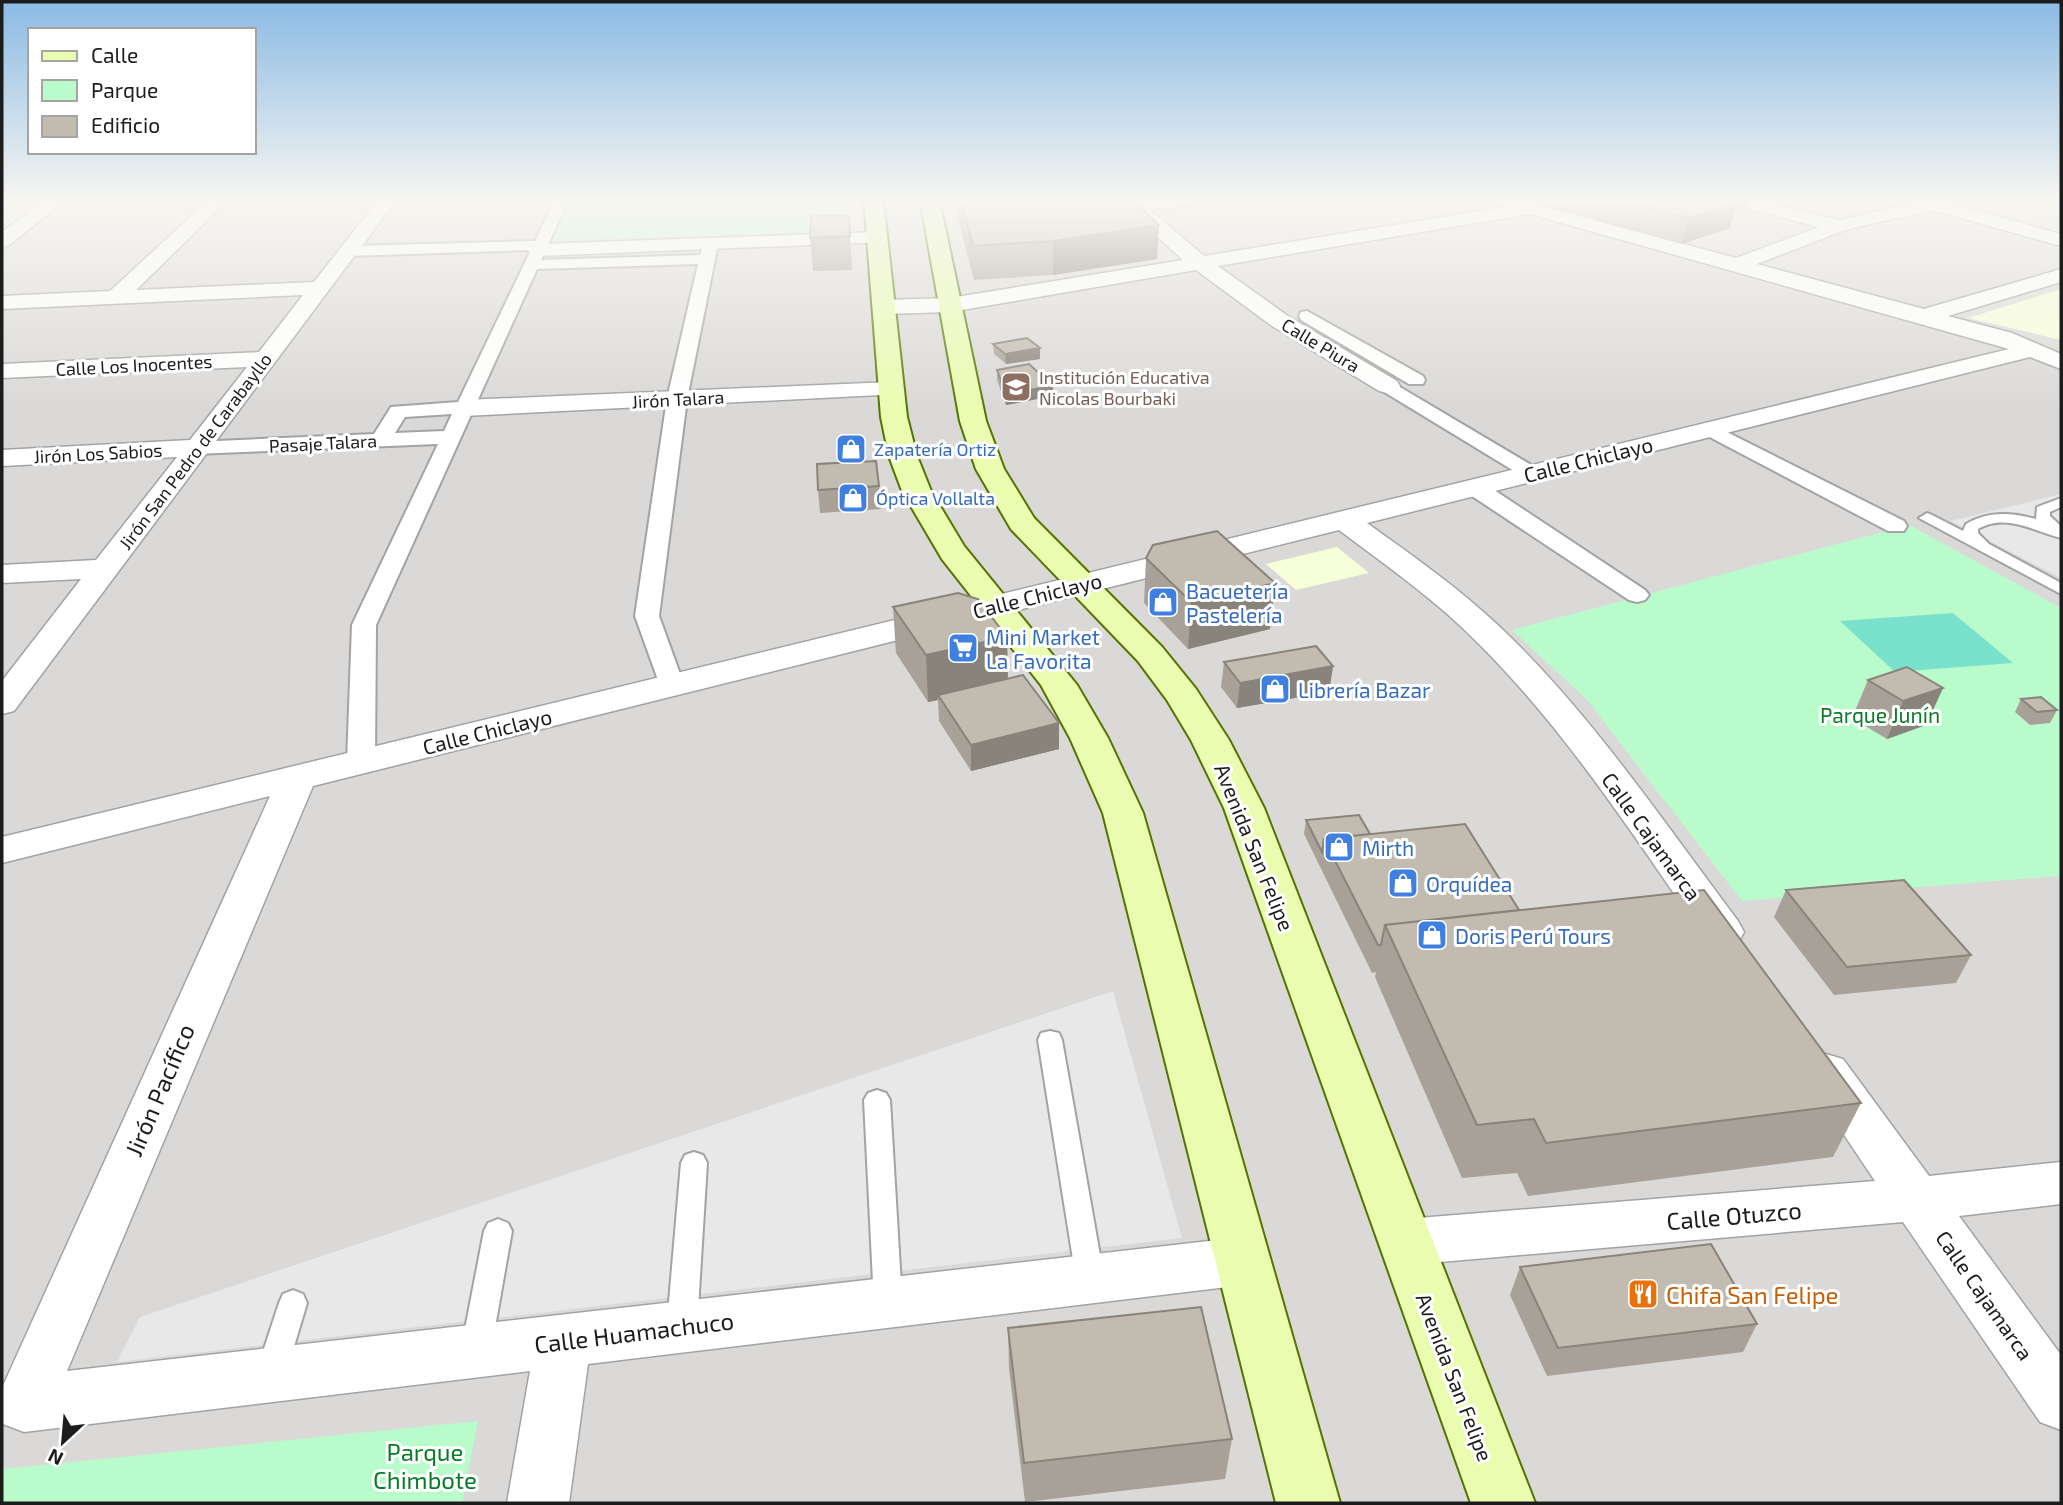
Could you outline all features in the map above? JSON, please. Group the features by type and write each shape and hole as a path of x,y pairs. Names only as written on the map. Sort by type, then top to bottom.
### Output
{"main road":[{"path":"880,269 891,389 900,451 922,505 943,541 1048,669 1075,712 1123,813 1308,1503"},
{"name":"Avenida San Felipe","path":"943,269 973,421 990,468 1022,523 1150,654 1183,697 1210,740 1238,797 1503,1503"}],"street":[{"path":"116,297 145,269"},
{"name":"Jirón San Pedro de Carabayllo","path":"2,704 334,269"},
{"path":"361,762 364,625 529,269"},
{"path":"671,685 647,616 677,399 704,269"},
{"path":"884,307 950,305 1156,269"},
{"name":"Calle Piura","path":"1208,269 1280,321 1531,473"},
{"path":"1752,269 2032,346 2061,362"},
{"path":"1924,316 2061,275"},
{"path":"2,302 319,288"},
{"path":"1307,316 1416,380"},
{"name":"Calle Chiclayo","path":"2,850 1709,429 2032,346"},
{"name":"Calle Los Inocentes","path":"2,371 265,359"},
{"name":"Jirón Talara","path":"464,408 891,389"},
{"path":"381,440 398,411 464,408"},
{"path":"1709,429 1896,526"},
{"name":"Pasaje Talara","path":"195,449 451,437"},
{"name":"Jirón Los Sabios","path":"2,458 195,449"},
{"path":"1474,487 1637,595"},
{"name":"Calle Cajamarca","path":"1343,519 1423,579 1489,635 1568,720 1747,965"},
{"path":"2,574 105,569"},
{"name":"Jirón Pacífico","path":"24,1404 298,777"},
{"name":"Calle Cajamarca","path":"1804,1044 1919,1199 2061,1402"},
{"name":"Calle Otuzco","path":"1406,1242 1919,1199 2061,1183"},
{"name":"Calle Huamachuco","path":"24,1404 1244,1261"},
{"path":"538,1503 563,1341"}],"lane":[{"path":"2061,502 2042,510 2042,517 2061,532"},
{"path":"1927,518 2061,589"},
{"path":"1988,550 1970,534 1971,527 1978,522 2015,520 2061,532"},
{"path":"1050,1040 1091,1279"},
{"path":"877,1100 888,1303"},
{"path":"682,1326 694,1163"},
{"path":"476,1351 498,1231"},
{"path":"270,1375 293,1303"}],"shaded area":[{"path":"2,269 2061,269 2061,1503 2,1503"},
{"path":"2061,289 2061,340 1968,318"},
{"path":"2061,494 2061,578 1951,521"},
{"path":"1337,547 1369,573 1296,590 1266,564"},
{"path":"1953,613 2013,663 1895,672 1840,621"},
{"path":"1113,991 1182,1238 117,1362 140,1317"}],"green space":[{"name":"Parque Junín","path":"1909,525 2061,608 2061,876 1742,901 1587,700 1512,630"},
{"name":"Parque Chimbote","path":"478,1421 462,1503 2,1503 2,1469"}],"building":[{"path":"1027,338 1040,348 1005,354 993,344"},
{"path":"1029,364 1053,386 1006,394 997,370"},
{"path":"876,461 879,486 818,490 817,464"},
{"path":"1217,531 1275,583 1191,602 1146,558 1153,545"},
{"path":"958,593 978,599 1007,637 926,655 893,607"},
{"path":"1316,646 1333,666 1240,683 1224,662"},
{"path":"1907,667 1943,688 1903,701 1868,680"},
{"path":"1023,675 1059,723 971,745 938,695"},
{"path":"2041,697 2057,710 2037,712 2021,699"},
{"path":"1359,815 1370,834 1324,839 1322,852 1306,820"},
{"path":"1465,824 1519,910 1385,925 1381,945 1378,945 1324,839"},
{"path":"1904,880 1971,955 1847,967 1786,890"},
{"path":"1704,890 1861,1103 1546,1143 1534,1119 1477,1125 1385,925"},
{"path":"1711,1244 1757,1324 1558,1348 1520,1267"},
{"path":"1201,1307 1232,1439 1024,1463 1008,1328"}],"place":[{"name":"Institución Educativa Nicolas Bourbaki","path":"1016,387"},
{"name":"Zapatería Ortiz","path":"851,449"},
{"name":"Óptica Vollalta","path":"853,498"},
{"name":"Bacuetería Pastelería","path":"1163,602"},
{"name":"Mini Market La Favorita","path":"963,648"},
{"name":"Librería Bazar","path":"1275,689"},
{"name":"Mirth","path":"1339,847"},
{"name":"Orquídea","path":"1403,883"},
{"name":"Doris Perú Tours","path":"1432,935"},
{"name":"Chifa San Felipe","path":"1643,1294"}]}
